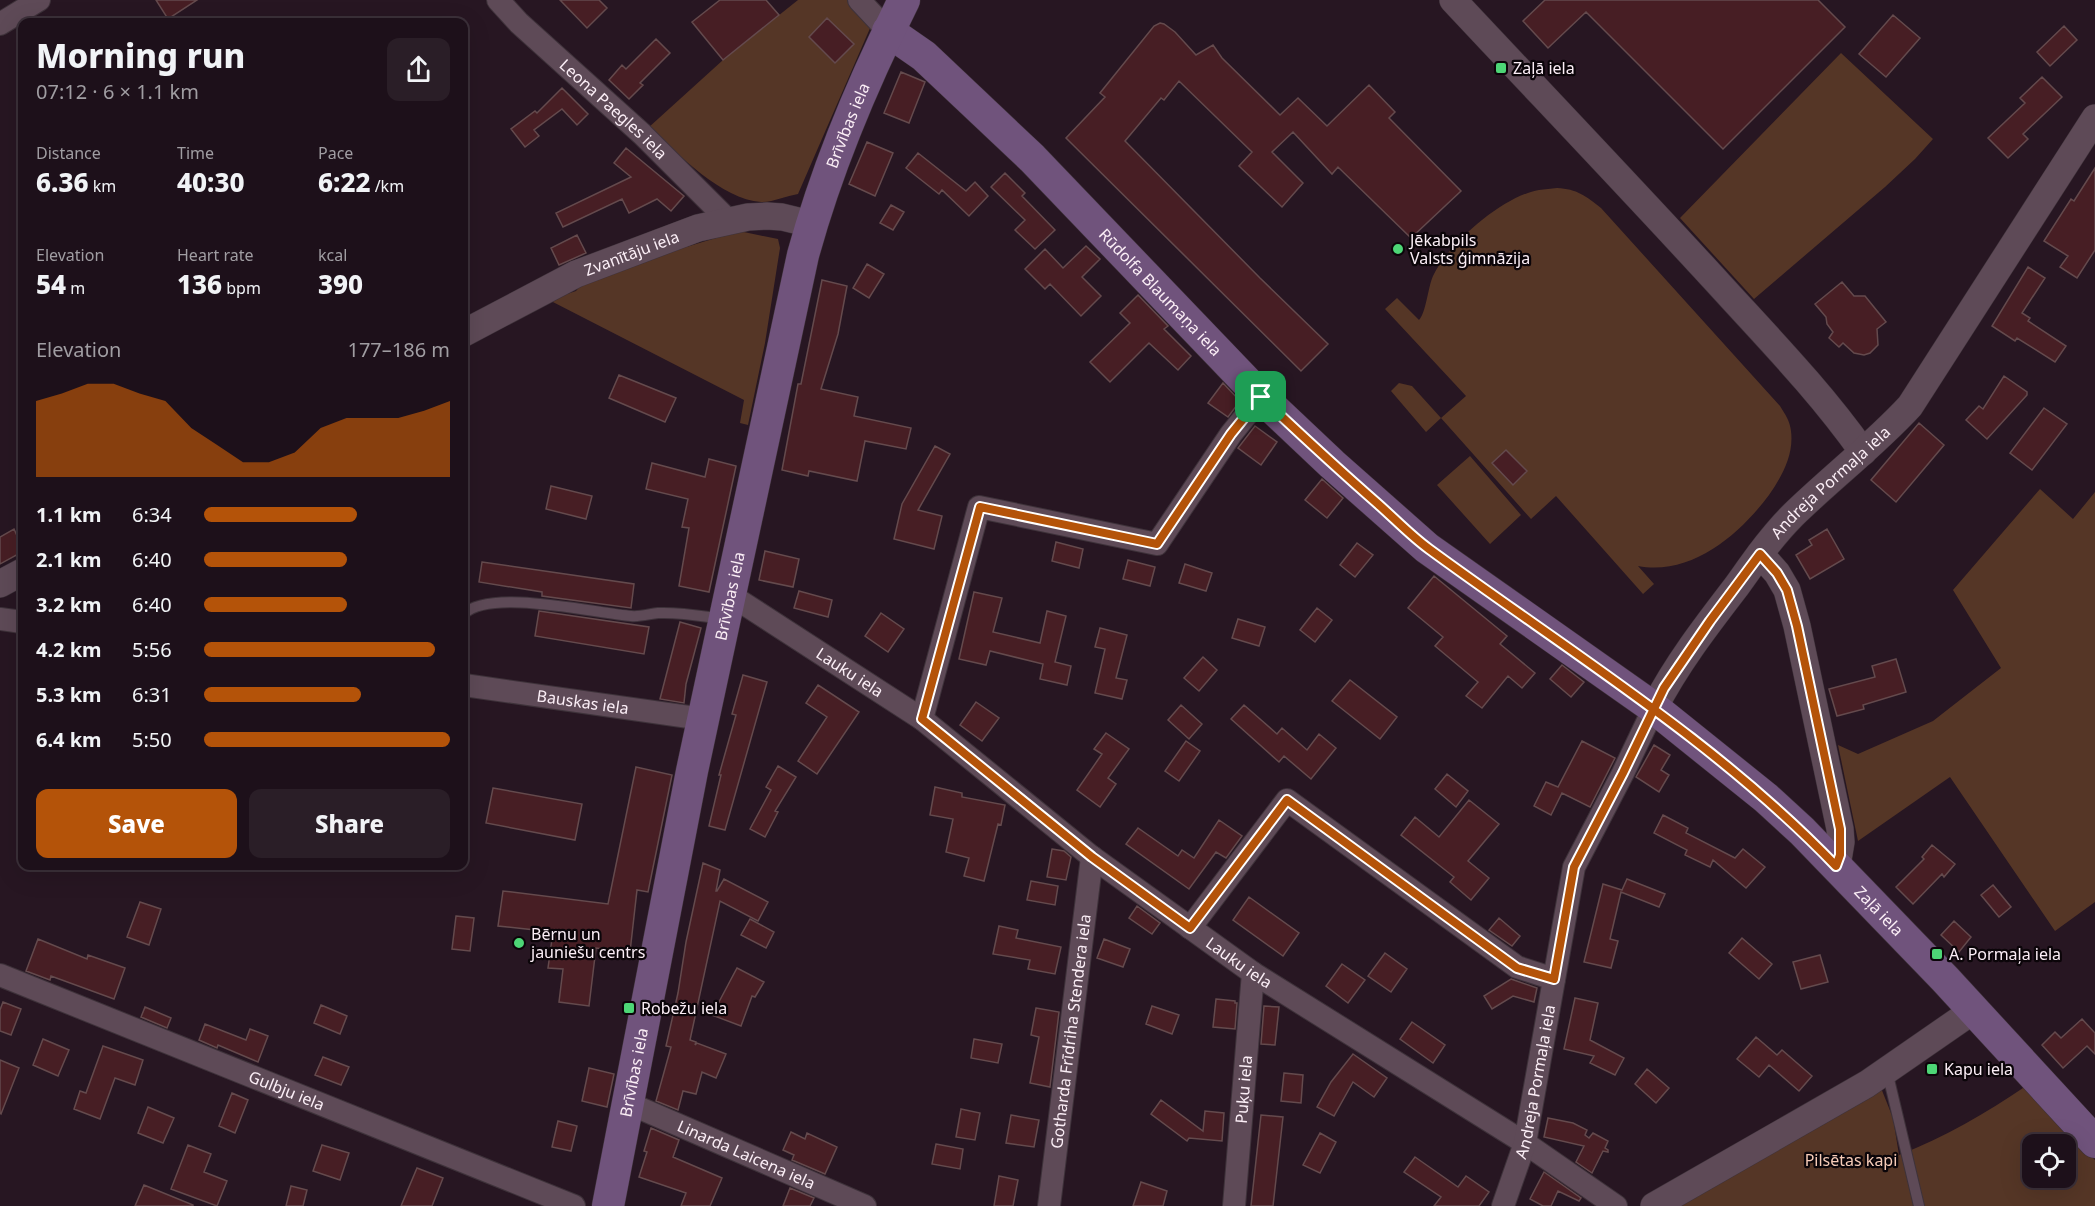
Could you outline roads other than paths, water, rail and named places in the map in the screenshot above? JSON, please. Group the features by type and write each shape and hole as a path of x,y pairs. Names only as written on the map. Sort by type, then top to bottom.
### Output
{"main road":[{"name":"Brīvības iela","path":"608,1206 726,607 811,224 822,187 888,31 904,0"},
{"name":"Rūdolfa Blaumaņa iela","path":"888,31 924,56 1032,158 1261,397 1427,548 1654,708 1766,798 1836,866"},
{"name":"Zaļā iela","path":"1836,866 1974,1010 2095,1142"}],"street":[{"path":"0,24 39,0"},
{"name":"Leona Paegles iela","path":"498,0 642,134 729,220"},
{"name":"Rūdolfa Blaumaņa iela","path":"859,0 888,31"},
{"path":"1453,0 1706,279 1832,410 1863,452"},
{"name":"Andreja Pormaļa iela","path":"1503,1206 1524,1143 1574,867 1664,688 1775,533 1793,514 1886,432 1910,406 2095,118"},
{"name":"Zvanītāju iela","path":"468,331 576,274 698,228 729,220 767,216 811,224"},
{"path":"922,719 980,507 1157,544 1231,434 1261,397"},
{"path":"1760,554 1777,573 1787,590 1797,626 1840,829 1840,855 1836,866"},
{"path":"0,584 18,574"},
{"name":"Lauku iela","path":"726,607 922,719 1092,857 1253,973 1524,1143 1616,1206"},
{"path":"0,619 18,621"},
{"name":"Bauskas iela","path":"468,686 703,719"},
{"path":"1190,928 1287,800 1517,968 1554,979"},
{"name":"Gotharda Frīdriha Stendera iela","path":"1049,1206 1092,857"},
{"name":"Puķu iela","path":"1234,1206 1253,973"},
{"name":"Gulbju iela","path":"0,975 574,1206"},
{"path":"1654,1206 1867,1084 1974,1010"},
{"name":"Linarda Laicena iela","path":"628,1103 864,1206"}],"lane":[{"path":"468,611 487,603 541,603 631,616 680,614 726,607"},
{"path":"1887,1070 1919,1206"}],"place":[{"name":"Zaļā iela","path":"1501,68"},
{"name":"Jēkabpils Valsts ģimnāzija","path":"1398,249"},
{"name":"Bērnu un jauniešu centrs","path":"519,943"},
{"name":"A. Pormaļa iela","path":"1937,954"},
{"name":"Robežu iela","path":"629,1008"},
{"name":"Kapu iela","path":"1932,1069"}],"park label":[{"name":"Pilsētas kapi","path":"1851,1160"}]}
